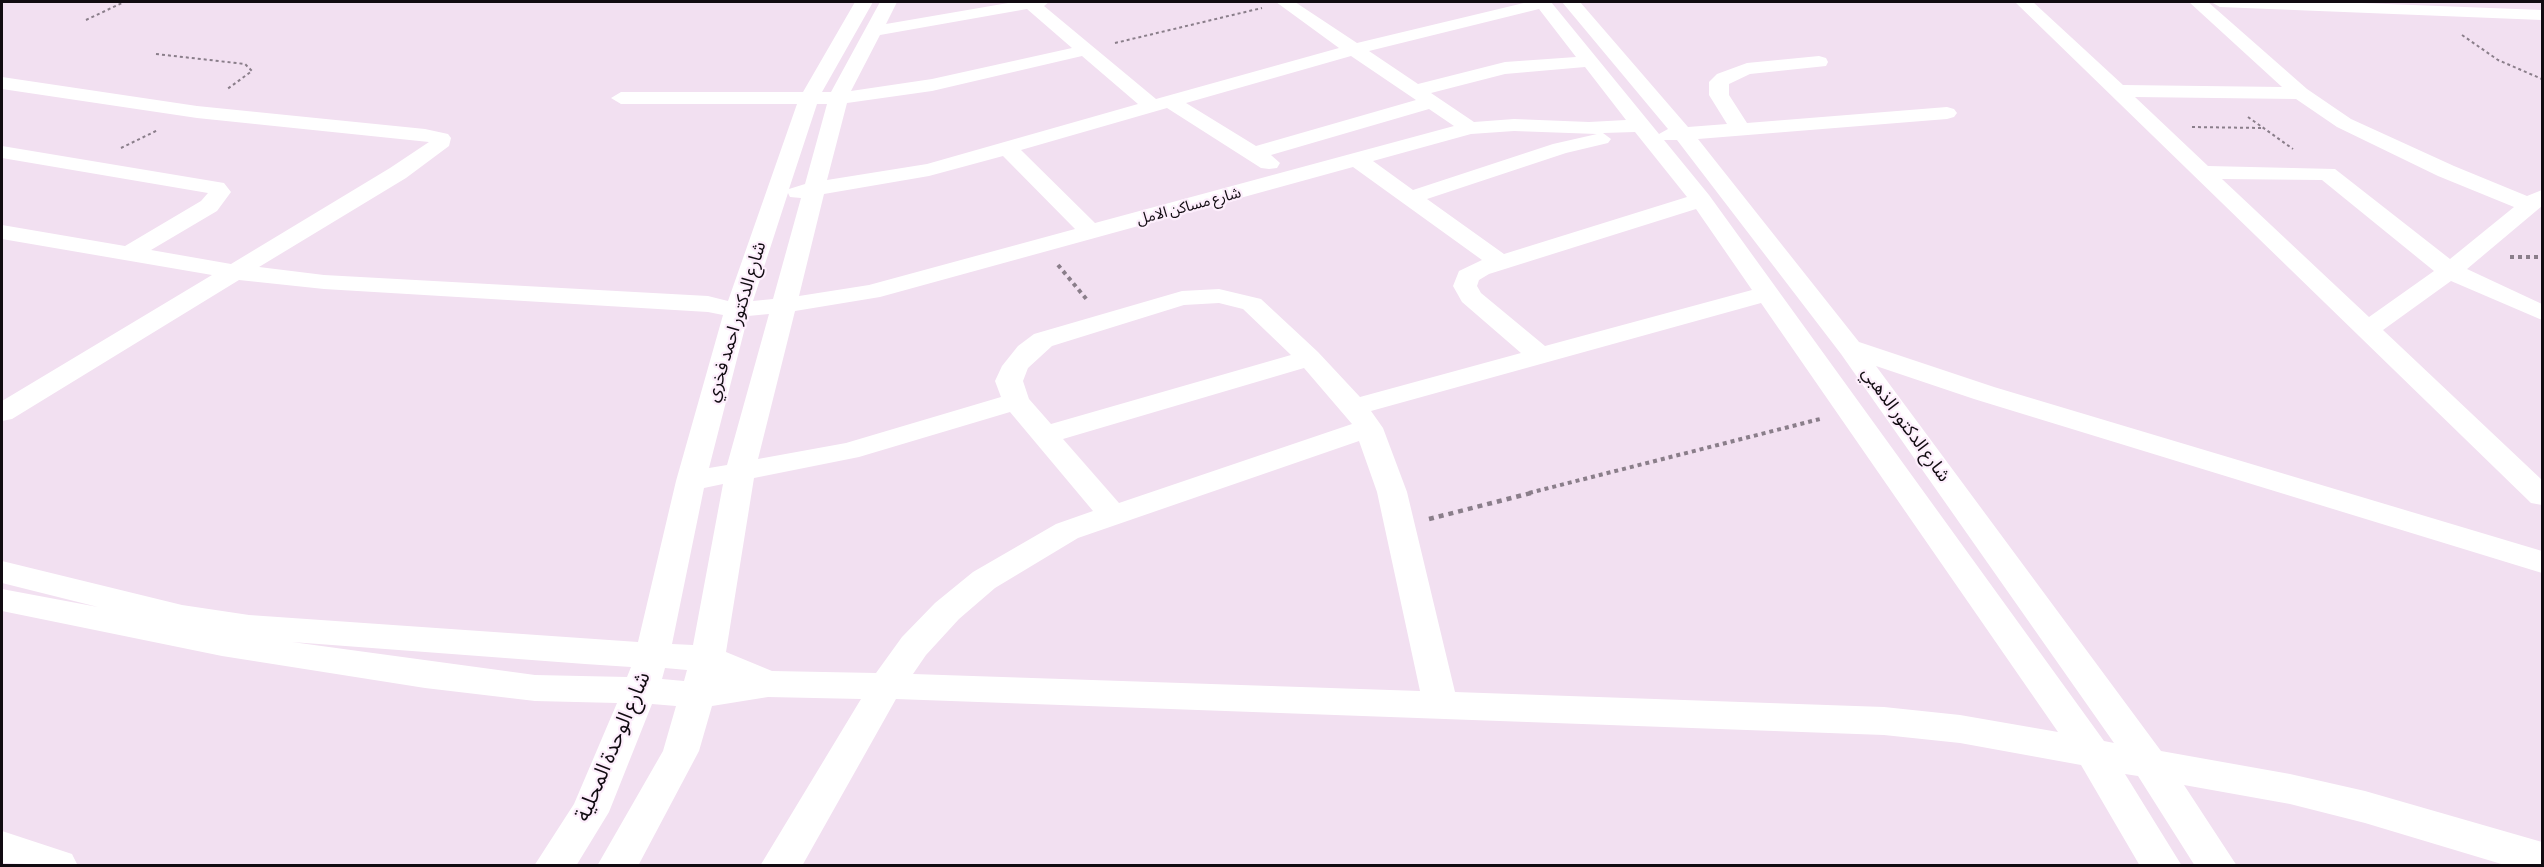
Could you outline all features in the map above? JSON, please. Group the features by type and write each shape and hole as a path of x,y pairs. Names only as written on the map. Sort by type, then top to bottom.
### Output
{"street":[{"name":"شارع الدكتور احمد فخري","path":"646,674 691,482 737,309 809,98 864,2"},
{"name":"شارع الدكتور احمد فخري","path":"708,658 740,473 838,98 888,2"},
{"path":"873,31 1036,2 1085,50 1162,104 1254,153 1294,178"},
{"path":"1285,2 1470,128"},
{"path":"778,194 887,179 1008,149 1354,49 1552,2"},
{"name":"شارع الدكتور الذهبي","path":"1552,2 1591,61 1701,200 1765,294 2093,754 2162,866"},
{"name":"شارع الدكتور الذهبي","path":"1552,2 1683,134 1850,348 2150,764 2217,866"},
{"path":"2024,2 2542,496"},
{"path":"2198,2 2300,93 2363,133 2536,201 2470,256 2368,329"},
{"path":"2220,2 2542,15"},
{"path":"621,98 838,98 932,86 1085,50"},
{"path":"1415,91 1505,68 1591,61"},
{"path":"1742,130 1719,95 1719,82 1724,78 1757,68 1820,62"},
{"path":"2,83 197,112 441,138 442,142 421,159 2,413"},
{"path":"2117,91 2300,93"},
{"path":"1254,153 1432,102"},
{"path":"1410,198 1580,142 1647,130 1683,134 1947,113"},
{"name":"شارع مساكن الامل","path":"2,232 235,272 367,285 708,304 737,309 784,305 871,292 1470,128 1514,125 1647,130"},
{"path":"1008,149 1092,233"},
{"path":"2,152 193,183 216,188 220,192 209,206 127,255"},
{"path":"1358,160 1500,262"},
{"path":"2203,172 2327,174 2448,270 2542,313"},
{"path":"1540,356 1471,297 1465,286 1468,276 1500,262 1701,200"},
{"path":"780,866 855,743 886,686 914,646 947,611 984,580 1024,554 1058,536 1112,514 1362,418 1540,356 1765,294"},
{"path":"1112,514 1016,401 1009,381 1015,366 1027,352 1043,340 1182,298 1200,295 1228,297 1257,309 1309,358 1362,418 1392,492 1441,707"},
{"path":"1850,348 1983,393 2542,562"},
{"path":"1045,435 1309,358"},
{"path":"691,482 901,437 1016,401"},
{"path":"2,572 173,625"},
{"path":"2,600 173,625 425,675 535,688 646,674 708,658 768,684"},
{"path":"617,866 651,809 681,751 708,658"},
{"path":"646,674 697,695 768,684 886,686 1884,721 1960,729 2290,789 2365,807 2542,859"},
{"name":"شارع الوحدة المحلية","path":"554,866 590,812 646,674"},
{"path":"2,847 58,866"}],"path":[{"path":"86,20 124,2"},
{"path":"1085,50 1285,2"},
{"path":"2426,10 2498,60 2542,79"},
{"path":"83,166 197,112 252,71 245,64 156,54"},
{"path":"2155,127 2263,128"},
{"path":"1042,246 1106,321"},
{"path":"1399,527 1849,412"}]}
